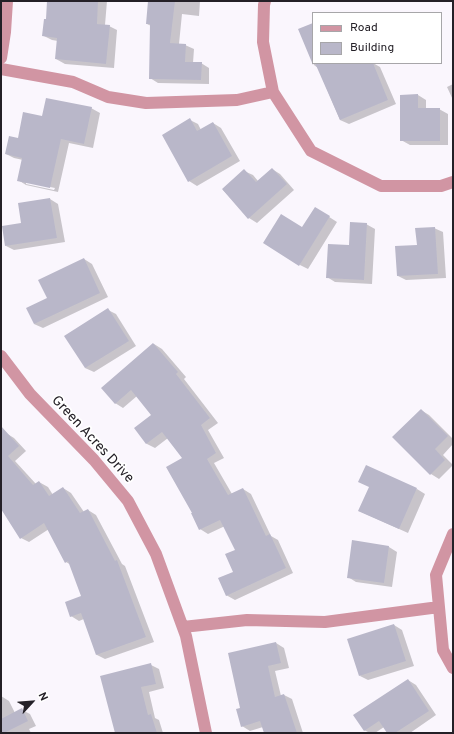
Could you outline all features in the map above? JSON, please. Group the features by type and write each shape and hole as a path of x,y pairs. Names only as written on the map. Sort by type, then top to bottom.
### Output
{"street":[{"path":"1,58 5,32 7,1"},
{"path":"265,1 263,42 273,92 311,151 381,186 441,186 453,182"},
{"path":"1,69 73,82 108,98 146,103 237,100 273,92"},
{"name":"Green Acres Drive","path":"1,356 30,394 94,460 128,501 156,554 183,627 206,733"},
{"path":"453,534 436,575 443,650 453,668"},
{"path":"183,627 247,620 325,622 438,608"}],"building":[{"path":"47,1 98,1 97,24 110,25 106,64 55,59 57,38 42,36 44,19 46,19"},
{"path":"148,1 175,1 170,43 186,44 185,62 202,62 201,80 149,79 150,24 146,24"},
{"path":"312,23 312,63 298,29"},
{"path":"315,64 373,64 388,100 340,120"},
{"path":"418,94 418,108 440,108 440,141 400,141 400,95"},
{"path":"46,98 92,107 84,144 61,139 50,188 17,181 22,158 5,154 9,136 18,138 23,112 42,116"},
{"path":"190,118 197,131 213,122 232,156 188,182 162,135"},
{"path":"272,168 287,184 248,219 222,189 244,169 256,182"},
{"path":"50,198 57,238 5,246 2,226 21,223 18,203"},
{"path":"315,207 330,216 299,266 263,243 281,214 302,227"},
{"path":"350,222 367,223 364,280 326,278 328,244 349,245"},
{"path":"435,227 438,274 397,276 395,246 417,245 415,228"},
{"path":"84,258 100,293 34,324 26,308 47,298 38,280"},
{"path":"108,308 129,341 85,368 64,336"},
{"path":"153,343 178,372 176,374 210,418 201,425 216,453 207,459 228,495 243,488 266,536 270,534 286,568 226,596 218,578 233,572 225,554 235,550 220,520 199,530 192,513 166,467 182,458 162,432 146,444 134,428 151,415 131,390 115,404 101,388"},
{"path":"421,409 448,436 435,449 445,460 430,475 392,437"},
{"path":"1,426 19,446 8,456 33,485 39,481 49,496 63,487 80,513 88,509 115,561 117,560 146,637 96,655 81,613 70,617 65,602 81,596 68,561 65,563 44,523 20,539 1,509"},
{"path":"366,465 417,488 399,529 358,511 369,487 358,482"},
{"path":"352,540 389,546 384,583 347,578"},
{"path":"394,624 406,661 359,676 347,639"},
{"path":"276,642 281,663 268,666 275,697 284,694 297,733 264,733 260,721 241,727 236,709 240,708 228,653"},
{"path":"151,663 156,684 141,687 148,715 151,714 157,733 115,733 100,676"},
{"path":"408,679 429,711 395,733 387,733 379,721 364,731 353,715"},
{"path":"22,708 28,721 4,733 1,733 1,719"}]}
